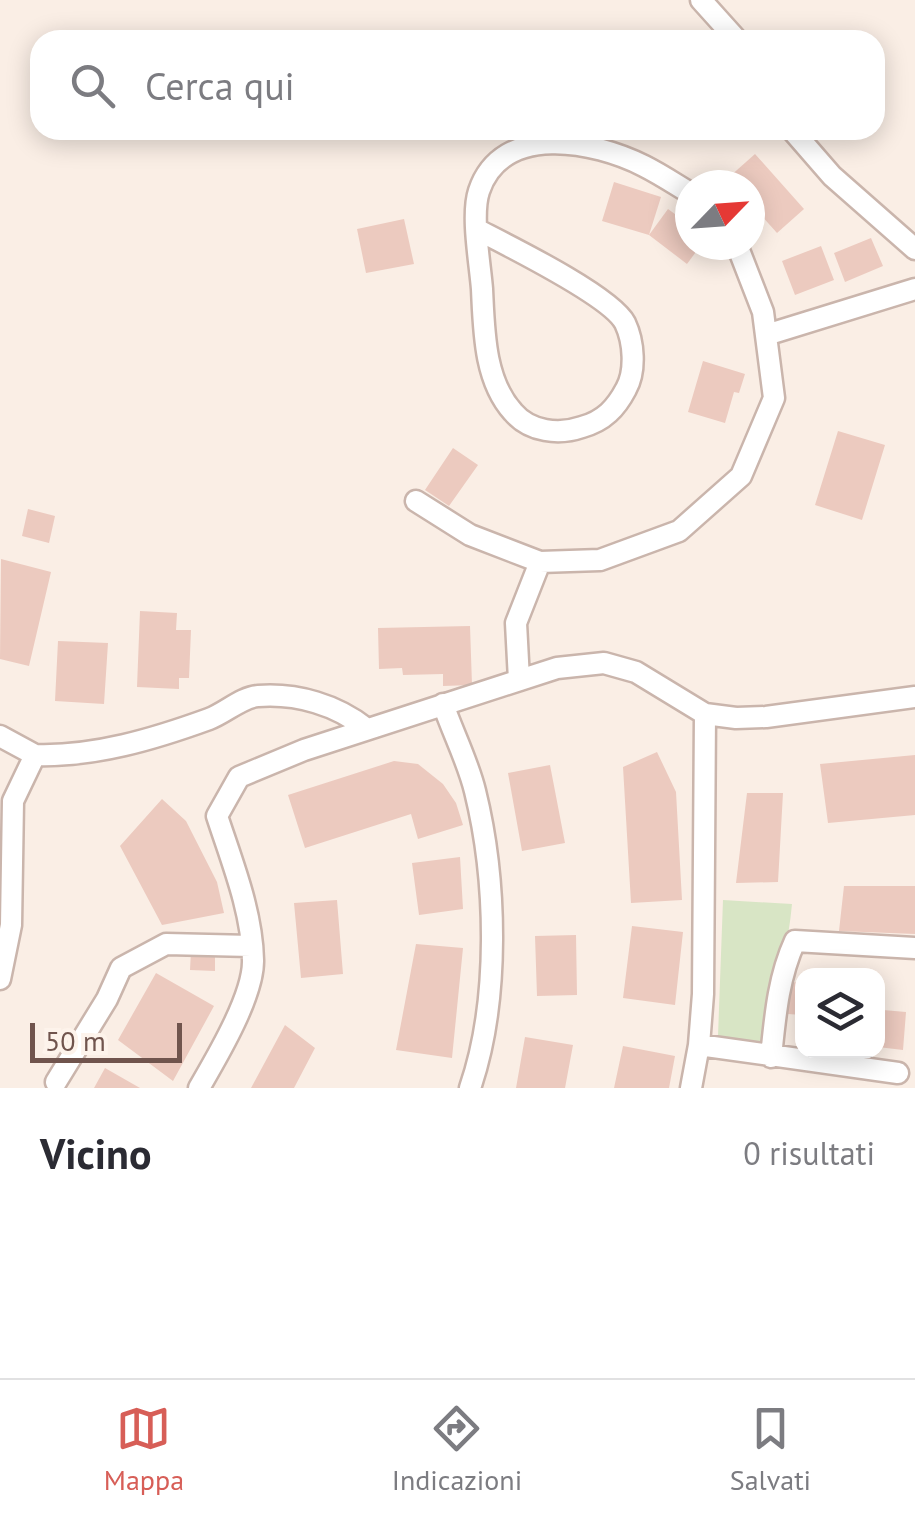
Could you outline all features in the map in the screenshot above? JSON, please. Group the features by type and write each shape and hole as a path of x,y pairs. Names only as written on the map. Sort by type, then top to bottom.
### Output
{"street":[{"path":"700,0 728,30"},
{"path":"801,140 832,176 915,249"},
{"path":"478,230 597,298 624,321 633,353 630,382 614,411 582,428 546,433 513,413 489,368 478,230 478,195 488,172 502,158 524,146 546,143 598,148 643,165 675,184"},
{"path":"416,500 470,535 540,562 600,560 679,531 741,476 774,398 764,312 742,260"},
{"path":"766,335 915,288"},
{"path":"519,680 516,623 540,562"},
{"path":"199,1088 234,1027 254,963 242,896 218,816 238,777 367,729 557,668 604,662 636,672 705,714 766,717 915,697"},
{"path":"0,736 35,755 68,756 156,737 214,717 255,695 311,700 345,712 367,729"},
{"path":"443,704 475,790 489,887 491,993 470,1088"},
{"path":"690,1088 699,1046 703,994 705,714"},
{"path":"0,979 11,925 13,801 35,755"},
{"path":"771,1057 775,1012 786,962 795,942 915,948"},
{"path":"56,1082 107,999 121,968 166,944 251,946"},
{"path":"699,1046 898,1073"}],"green space":[{"path":"723,900 792,904 765,1040 757,1045 718,1036"}],"building":[{"path":"755,154 804,209 777,233 765,220 765,170 737,170"},
{"path":"614,182 661,197 649,235 602,221"},
{"path":"668,209 675,214 675,255 649,235"},
{"path":"404,219 414,264 366,273 357,229"},
{"path":"871,238 883,266 845,282 834,253"},
{"path":"821,246 834,280 795,295 782,261"},
{"path":"703,361 745,374 739,393 734,392 725,423 688,412"},
{"path":"838,431 885,445 862,520 815,505"},
{"path":"453,448 478,465 449,506 425,490"},
{"path":"28,509 55,516 49,543 22,536"},
{"path":"1,559 51,572 29,666 0,659"},
{"path":"140,611 177,613 176,630 191,630 189,678 179,678 179,689 137,687"},
{"path":"470,626 472,685 443,686 443,674 403,675 402,668 379,669 378,628"},
{"path":"58,641 108,643 104,704 55,701"},
{"path":"657,752 676,792 682,900 631,903 623,767"},
{"path":"915,755 915,815 828,823 820,764"},
{"path":"394,761 418,764 443,784 456,803 463,825 418,839 411,814 305,848 288,795"},
{"path":"550,765 565,843 522,851 508,773"},
{"path":"747,793 783,793 778,882 736,883"},
{"path":"162,799 186,821 217,882 224,913 162,925 120,846"},
{"path":"460,857 463,909 419,915 412,863"},
{"path":"844,886 915,886 915,934 839,931"},
{"path":"337,900 343,974 301,978 294,903"},
{"path":"632,926 683,932 675,1005 623,998"},
{"path":"576,935 577,995 537,996 535,936"},
{"path":"416,944 463,948 452,1058 396,1050"},
{"path":"191,951 215,951 215,971 190,970"},
{"path":"156,973 214,1006 173,1081 118,1040"},
{"path":"791,982 795,982 795,1014 788,1014"},
{"path":"885,1010 906,1012 903,1050 885,1048"},
{"path":"285,1025 315,1048 294,1088 251,1088"},
{"path":"525,1037 573,1045 565,1088 516,1088"},
{"path":"623,1046 675,1056 669,1088 614,1088"},
{"path":"105,1068 140,1088 94,1088"}]}
